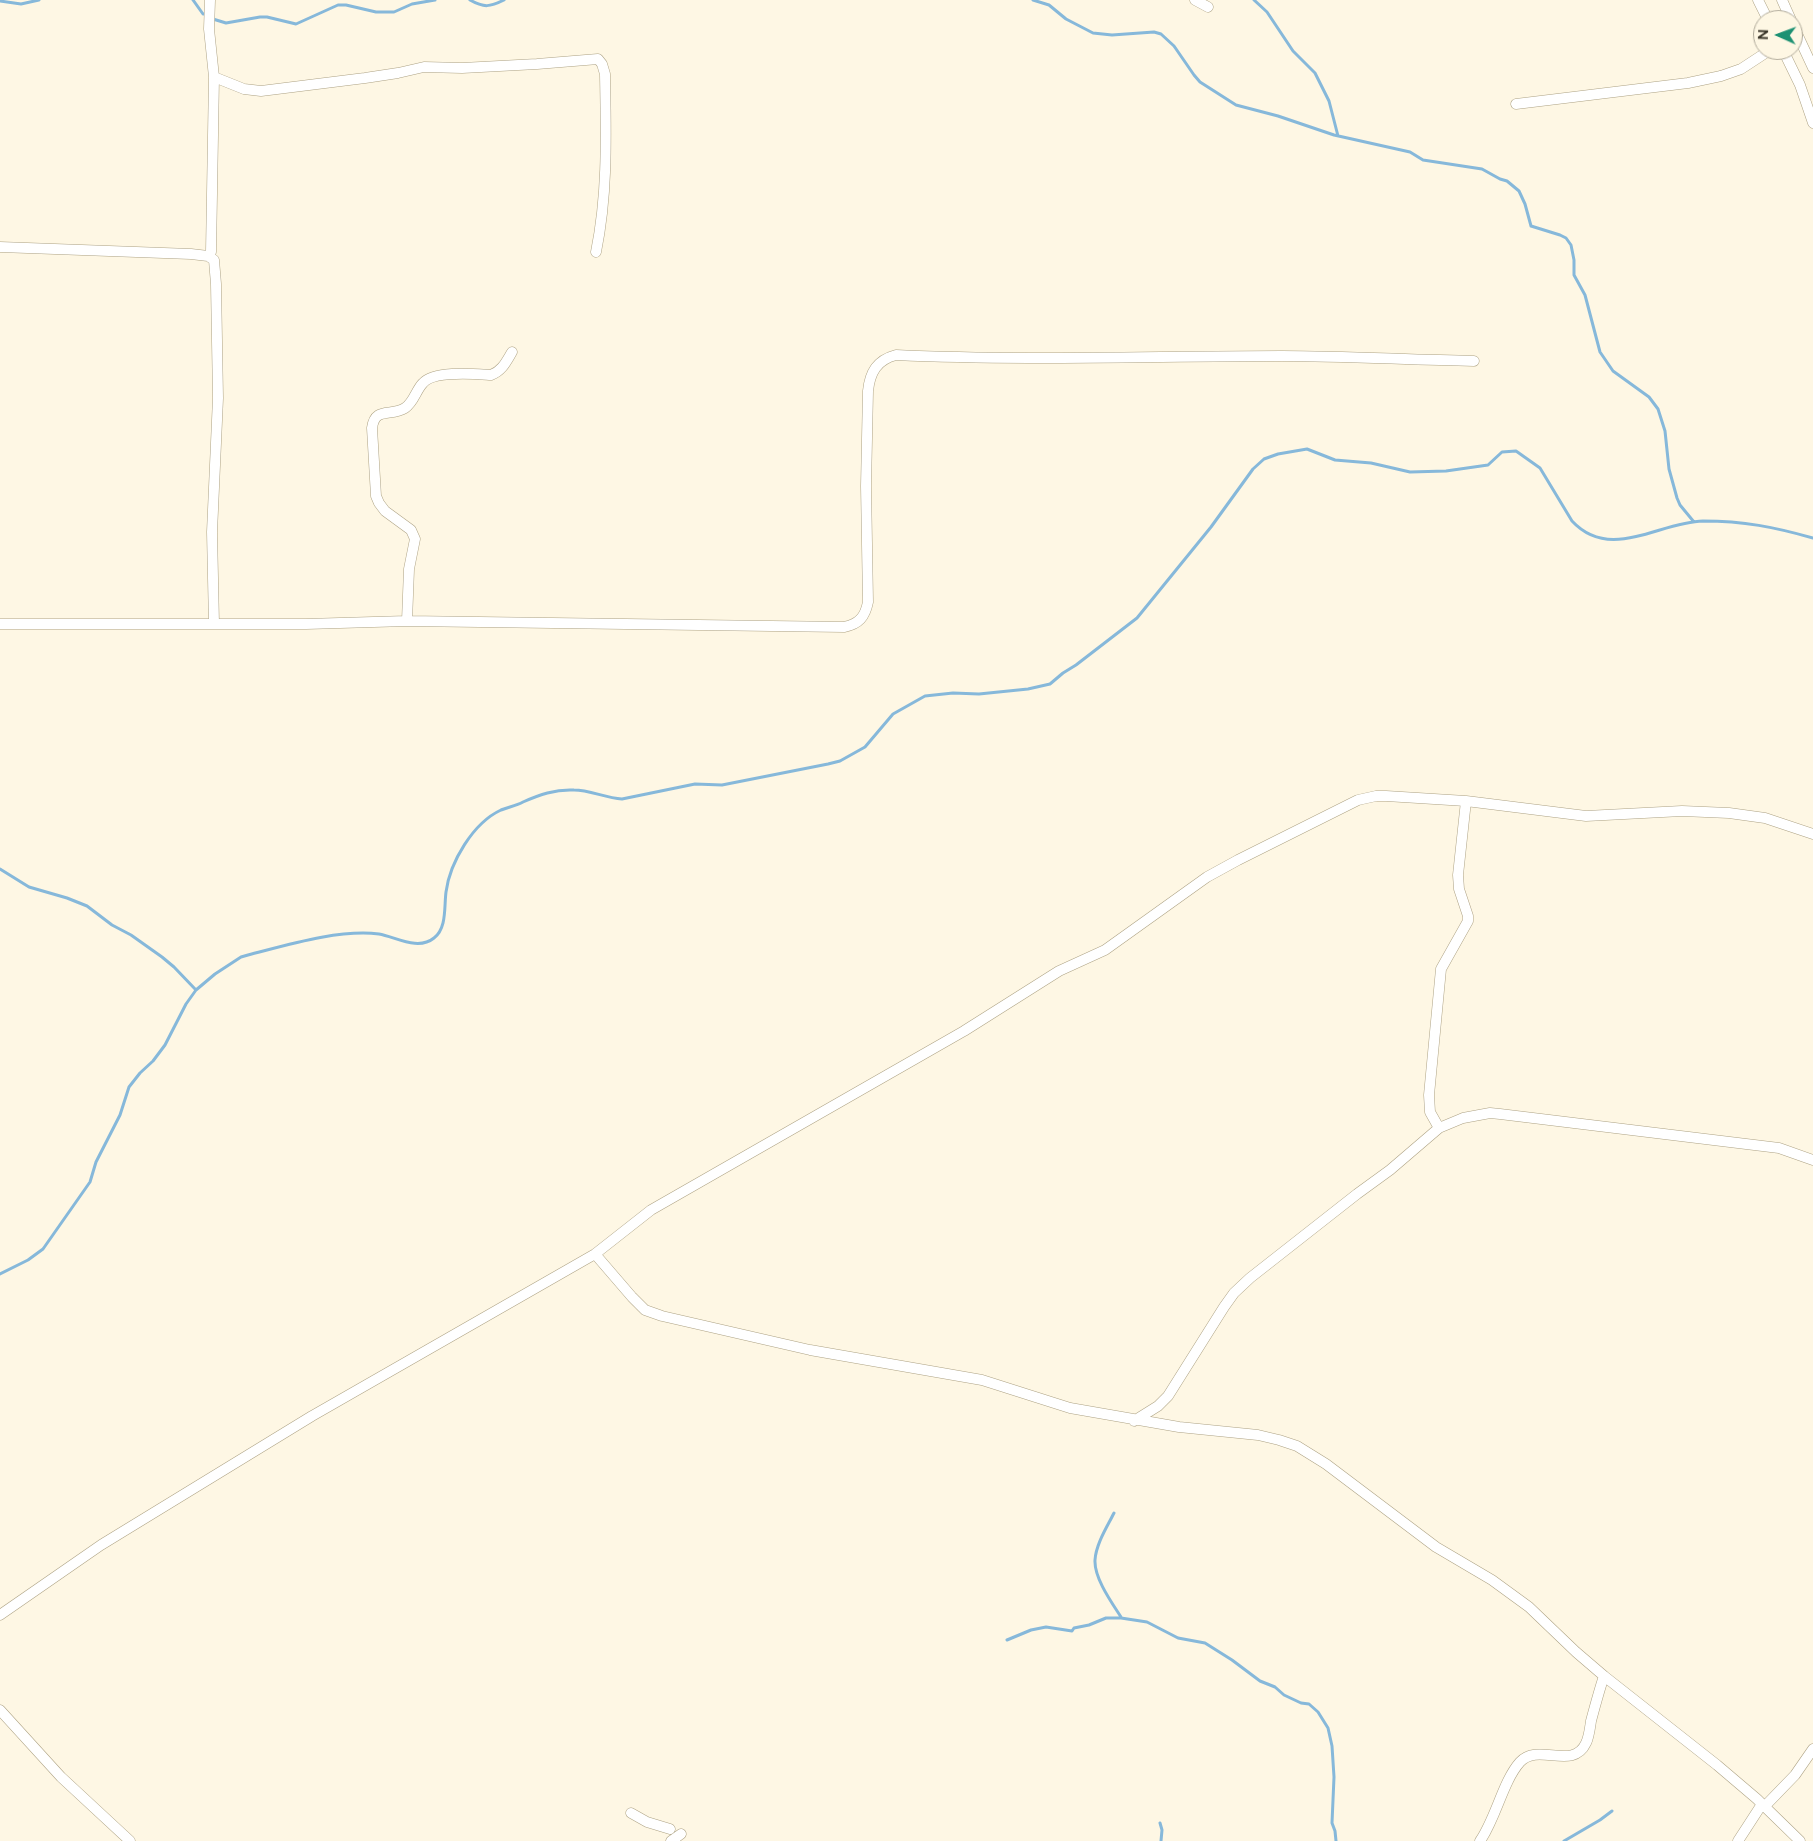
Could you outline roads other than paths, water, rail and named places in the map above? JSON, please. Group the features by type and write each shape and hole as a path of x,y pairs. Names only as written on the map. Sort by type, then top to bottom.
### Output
{"street":[{"path":"208,256 210,252 214,77 210,29 210,0"},
{"path":"1195,0 1208,7"},
{"path":"1803,46 1813,68"},
{"path":"214,77 244,89 261,91 382,76 424,66 462,68 598,59 602,64 605,74 606,152 604,208 596,252"},
{"path":"1516,104 1704,79 1741,69 1755,60"},
{"path":"1788,60 1800,85 1813,123"},
{"path":"0,247 208,256 214,260 218,398 212,532 214,624"},
{"path":"407,621 409,569 415,539 411,530 385,511 378,503 372,437 373,420 377,414 404,408 409,404 423,382 431,377 441,375 491,375 504,365 512,352"},
{"path":"0,624 306,624 407,621 844,627 854,625 866,614 868,602 866,486 869,380 878,364 886,357 896,355 976,358 1365,356 1404,360 1474,360"},
{"path":"0,1615 101,1545 270,1442 595,1254 651,1210 964,1031 1059,971 1105,950 1207,877 1367,797 1386,796 1466,801 1586,816 1682,811 1729,813 1765,818 1813,834"},
{"path":"1439,1128 1430,1112 1429,1095 1441,969 1468,921 1458,875 1464,838 1466,801"},
{"path":"1134,1421 1158,1406 1168,1396 1234,1293 1250,1278 1390,1170 1439,1128 1463,1118 1500,1114 1779,1148 1813,1160"},
{"path":"595,1254 645,1310 662,1316 810,1350 982,1380 1070,1408 1179,1428 1258,1435 1297,1446 1326,1464 1436,1547 1492,1580 1529,1607 1604,1676 1717,1764 1764,1805 1800,1841"},
{"path":"1480,1841 1490,1825 1507,1785 1520,1762 1528,1755 1538,1753 1567,1757 1578,1752 1586,1744 1596,1699 1604,1676"},
{"path":"0,1710 61,1777 130,1841"},
{"path":"1738,1841 1764,1805 1795,1775 1813,1749"},
{"path":"630,1813 648,1822 670,1829"},
{"path":"671,1841 681,1834"}],"waterway":[{"path":"0,1 21,4 39,0"},
{"path":"193,0 203,14 205,14"},
{"path":"213,19 226,23 267,17 296,24 338,5 376,12 394,12 412,4 435,0"},
{"path":"470,0 487,6 504,0"},
{"path":"1033,0 1049,5 1066,19 1093,33 1112,35 1154,32 1161,34 1174,46 1200,82 1236,105 1278,116 1334,135 1410,152 1423,160 1482,169 1507,181 1519,191 1531,226 1560,235 1566,238 1571,245 1574,275 1585,295 1600,352 1613,371 1649,397 1658,409 1665,431 1669,469 1677,498 1680,505 1694,522"},
{"path":"1254,0 1267,12 1293,51 1315,73 1329,101 1338,136"},
{"path":"0,1274 28,1260 43,1249 90,1182 96,1162 120,1115 129,1087 165,1045 186,1004 196,990 215,974 241,957 313,939 347,934 379,934 407,942 428,942 441,929 448,880 464,845 481,824 491,816 529,799 560,790 586,791 622,799 695,784 722,785 828,764 840,761 865,747 893,714 925,696 953,693 979,694 1028,689 1050,684 1137,618 1211,527 1253,469 1264,459 1278,454 1307,449 1335,460 1371,463 1410,472 1446,471 1488,465 1502,452 1516,451 1540,468 1572,521 1587,533 1602,538 1619,539 1635,537 1686,523 1703,521 1759,525 1813,538"},
{"path":"0,869 29,887 87,906 112,925 131,935 162,957 196,990"},
{"path":"1114,1513 1097,1548 1095,1567 1104,1590 1121,1617"},
{"path":"1007,1640 1031,1630 1046,1627 1072,1631 1074,1628 1089,1625 1106,1618 1147,1622 1178,1638 1205,1643 1260,1681 1275,1687 1284,1695 1301,1703 1309,1704 1318,1712 1328,1728 1332,1746 1334,1777 1332,1823 1336,1841"},
{"path":"1564,1841 1612,1811"},
{"path":"1160,1823 1162,1830 1161,1841"}]}
